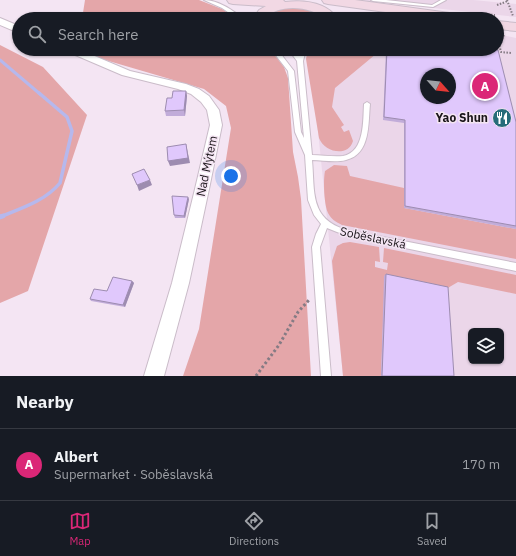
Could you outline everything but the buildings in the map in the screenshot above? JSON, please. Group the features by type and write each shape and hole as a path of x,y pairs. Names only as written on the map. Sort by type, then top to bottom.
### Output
{"main road":[{"path":"233,0 280,3 304,2 328,9 369,12"},
{"path":"233,0 250,7 255,12"},
{"path":"265,12 271,6 280,3"},
{"path":"328,9 380,12"}],"street":[{"path":"0,21 12,27"},
{"name":"Nad Mýtem","path":"87,56 128,73 189,89 207,99 214,110 216,125 195,227 171,321 154,376"}],"lane":[{"path":"206,0 224,7 231,12"},
{"path":"373,0 433,6 444,0"},
{"path":"279,56 290,71 298,132 309,157 341,158 353,155 364,138 367,104"},
{"path":"296,56 300,61"},
{"name":"Soběslavská","path":"301,56 300,61 314,208 319,219 330,228 347,233 516,267"},
{"path":"325,224 316,247 326,376"}],"path":[{"path":"497,5 507,1 514,17 504,26"},
{"path":"504,52 510,53"},
{"path":"256,376 279,345 303,304 320,293"}],"shaded area":[{"path":"85,0 199,0 226,12 83,12"},
{"path":"359,0 473,0 516,4 516,17 504,16 504,12 470,12"},
{"path":"280,8 304,8 316,12 274,12"},
{"path":"504,35 516,38 516,376 343,376 312,72 313,56 504,56"},
{"path":"0,45 12,51 12,56 22,56 43,67 87,115 28,291 0,303"},
{"path":"92,56 275,56 284,67 288,78 293,152 301,199 311,376 183,376 199,329 231,128 226,106 204,89"},
{"path":"307,56 374,56 335,88 332,107 344,125 341,127 344,132 349,130 353,141 346,150 331,150 322,143 319,138"},
{"path":"334,165 347,166 350,176 404,188 404,208 516,229 516,259 340,224 329,215 325,198 325,171"},
{"path":"350,242 379,247 380,262 375,261 375,267 387,270 388,263 383,262 384,248 516,275 516,294 458,282 446,289 385,276 381,376 343,376 332,261 337,246"}],"waterway":[{"path":"0,60 40,94"},
{"path":"3,216 0,217 25,207 47,195 60,183 72,131 67,117 39,93"}],"place":[{"name":"Albert","path":"485,86"},
{"name":"Yao Shun","path":"502,118"}]}
